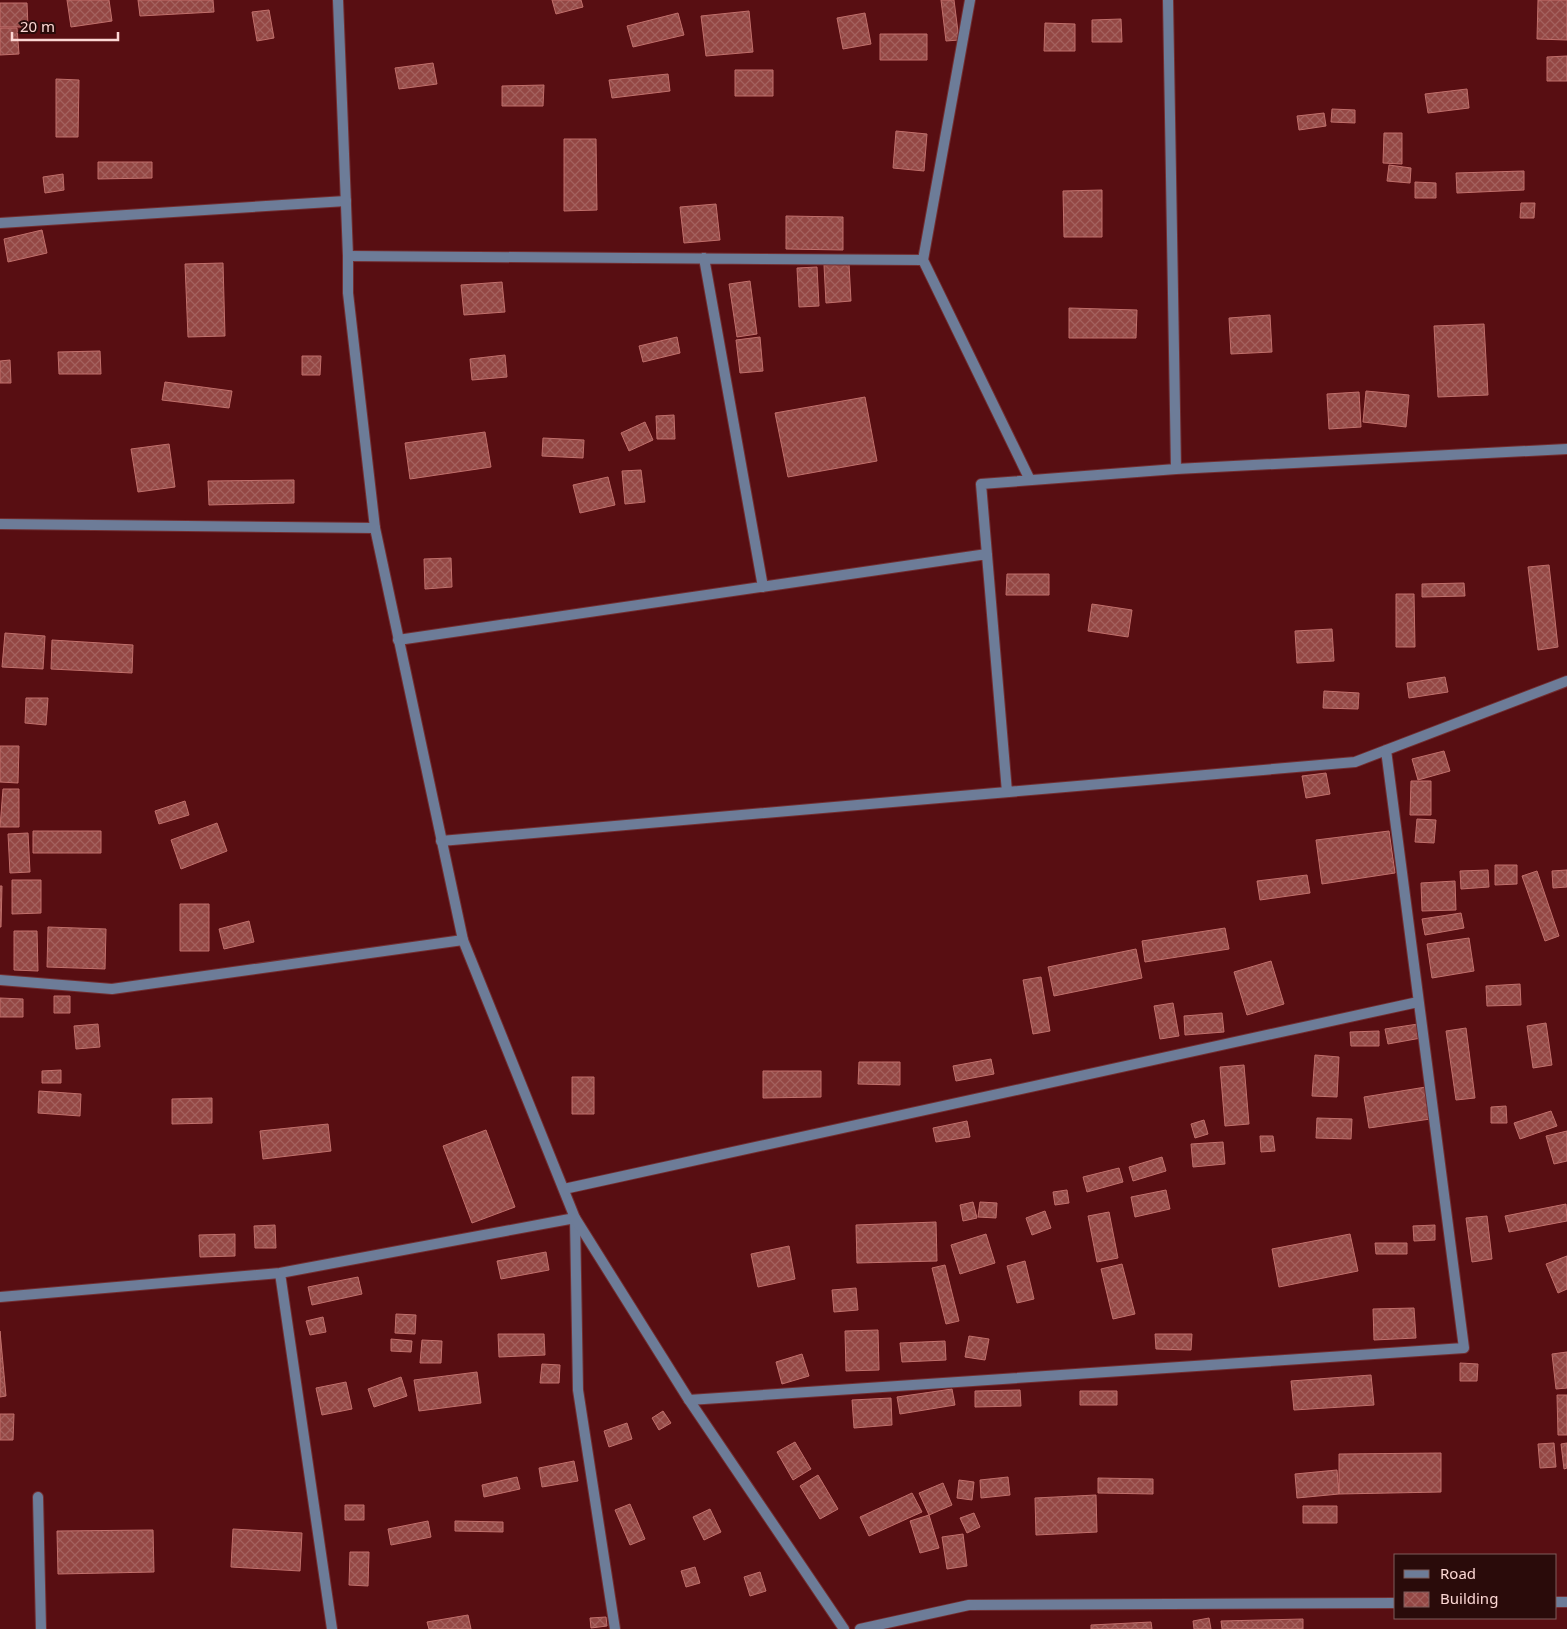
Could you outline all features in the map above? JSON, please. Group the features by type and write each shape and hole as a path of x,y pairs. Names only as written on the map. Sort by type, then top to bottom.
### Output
{"street":[{"path":"338,0 348,293 375,528 463,940 575,1218 689,1400 844,1629"},
{"path":"970,0 923,260 1030,480"},
{"path":"1168,0 1176,469"},
{"path":"0,223 346,201"},
{"path":"348,256 923,260"},
{"path":"704,258 763,587"},
{"path":"1006,792 981,484 1176,469 1567,449"},
{"path":"0,524 375,528"},
{"path":"398,640 987,554"},
{"path":"441,841 1355,762 1567,681"},
{"path":"689,1400 1464,1348 1386,750"},
{"path":"0,980 112,989 463,940"},
{"path":"564,1189 1418,1002"},
{"path":"0,1297 280,1274 575,1218"},
{"path":"575,1218 578,1390 615,1629"},
{"path":"280,1274 332,1629"},
{"path":"38,1497 41,1629"},
{"path":"860,1629 969,1605 1394,1603"}],"building":[{"path":"67,0 109,0 112,21 71,27"},
{"path":"138,0 213,0 214,12 140,16"},
{"path":"552,0 581,0 583,7 556,14"},
{"path":"941,0 954,0 959,40 946,41"},
{"path":"1538,0 1567,0 1567,40 1537,39"},
{"path":"0,3 27,3 28,27 0,27"},
{"path":"269,10 274,38 257,41 252,12"},
{"path":"749,11 753,52 706,56 701,16"},
{"path":"678,13 684,35 633,47 627,26"},
{"path":"865,13 871,44 843,49 837,18"},
{"path":"1121,19 1122,42 1092,42 1092,20"},
{"path":"1045,23 1075,24 1075,51 1044,51"},
{"path":"0,28 17,28 19,54 0,55"},
{"path":"880,34 927,34 927,60 880,60"},
{"path":"1567,56 1567,81 1547,81 1547,57"},
{"path":"433,63 437,84 399,89 395,68"},
{"path":"735,70 773,70 773,96 735,96"},
{"path":"668,74 670,91 612,98 609,80"},
{"path":"56,79 79,80 78,137 56,137"},
{"path":"544,85 543,106 502,106 502,86"},
{"path":"1467,89 1469,108 1428,113 1425,94"},
{"path":"1332,109 1355,110 1355,123 1331,122"},
{"path":"1324,113 1326,126 1299,130 1297,116"},
{"path":"896,131 927,134 924,171 893,168"},
{"path":"1384,133 1402,133 1402,164 1383,163"},
{"path":"564,139 596,139 597,210 564,211"},
{"path":"98,162 152,162 152,178 98,179"},
{"path":"1389,165 1411,168 1410,183 1387,181"},
{"path":"1524,171 1524,190 1457,193 1456,173"},
{"path":"63,174 64,190 45,193 43,177"},
{"path":"1415,182 1436,183 1436,198 1415,198"},
{"path":"1102,190 1102,237 1064,237 1063,191"},
{"path":"1521,203 1535,203 1534,218 1520,218"},
{"path":"716,204 720,240 684,243 680,207"},
{"path":"786,216 843,217 843,250 786,249"},
{"path":"42,230 47,253 8,262 4,239"},
{"path":"223,263 225,336 188,337 185,264"},
{"path":"849,264 851,301 826,303 824,265"},
{"path":"817,267 819,306 799,307 797,268"},
{"path":"750,281 757,334 737,337 729,284"},
{"path":"502,282 505,312 464,315 461,285"},
{"path":"1069,308 1137,310 1136,338 1069,338"},
{"path":"1270,315 1272,352 1231,354 1229,318"},
{"path":"1484,324 1488,395 1438,397 1434,326"},
{"path":"677,337 680,353 643,362 639,346"},
{"path":"760,337 763,371 740,373 736,340"},
{"path":"100,351 101,374 59,374 58,352"},
{"path":"505,355 507,377 472,380 470,359"},
{"path":"302,356 321,356 320,375 302,375"},
{"path":"10,360 11,383 0,383 0,361"},
{"path":"165,382 232,391 229,408 162,400"},
{"path":"1366,391 1409,395 1406,427 1363,422"},
{"path":"1359,392 1361,427 1329,429 1327,394"},
{"path":"865,397 877,461 788,477 775,413"},
{"path":"674,415 675,439 657,439 656,416"},
{"path":"645,422 653,440 629,451 621,433"},
{"path":"485,432 491,467 410,479 405,443"},
{"path":"543,438 584,440 583,458 542,456"},
{"path":"169,444 175,487 138,492 131,449"},
{"path":"641,470 645,502 625,504 622,471"},
{"path":"608,477 615,505 580,513 573,485"},
{"path":"294,480 294,503 209,505 208,481"},
{"path":"451,558 452,587 425,589 424,559"},
{"path":"1549,565 1558,647 1538,650 1528,567"},
{"path":"1007,574 1049,574 1049,595 1006,595"},
{"path":"1464,583 1465,596 1422,597 1422,584"},
{"path":"1396,594 1414,594 1415,647 1396,647"},
{"path":"1092,604 1132,610 1128,637 1088,631"},
{"path":"1332,629 1334,661 1297,663 1295,631"},
{"path":"5,633 45,636 43,669 2,667"},
{"path":"52,640 133,645 132,673 51,669"},
{"path":"1445,677 1448,692 1409,698 1407,683"},
{"path":"1324,691 1359,693 1358,709 1323,708"},
{"path":"26,698 48,698 46,725 25,723"},
{"path":"0,746 19,746 18,783 0,782"},
{"path":"1444,751 1450,771 1418,780 1412,759"},
{"path":"1326,773 1330,794 1306,798 1302,776"},
{"path":"1411,781 1431,781 1431,815 1410,815"},
{"path":"3,789 19,789 19,827 0,827"},
{"path":"185,801 189,815 159,824 155,811"},
{"path":"1417,819 1436,820 1434,843 1415,842"},
{"path":"217,823 227,851 181,869 171,840"},
{"path":"33,831 101,831 101,853 33,853"},
{"path":"1389,831 1395,873 1322,884 1316,840"},
{"path":"28,833 30,872 10,873 8,834"},
{"path":"1495,865 1517,865 1517,884 1495,885"},
{"path":"1488,870 1489,887 1461,889 1460,871"},
{"path":"1567,870 1567,887 1553,888 1552,871"},
{"path":"1537,871 1559,936 1545,941 1522,876"},
{"path":"1307,875 1310,893 1260,900 1257,881"},
{"path":"12,880 41,880 41,913 12,914"},
{"path":"1455,881 1456,910 1422,911 1421,883"},
{"path":"0,886 2,886 1,927 0,927"},
{"path":"180,904 209,904 209,951 180,951"},
{"path":"1461,913 1464,928 1425,935 1422,919"},
{"path":"249,921 254,942 224,949 219,929"},
{"path":"48,927 106,929 105,969 47,967"},
{"path":"1225,928 1229,949 1145,962 1142,941"},
{"path":"14,931 37,931 38,971 14,970"},
{"path":"1469,938 1474,971 1432,978 1427,944"},
{"path":"1136,949 1142,978 1054,996 1048,967"},
{"path":"1271,961 1284,1004 1247,1015 1234,972"},
{"path":"1041,977 1050,1031 1033,1034 1023,980"},
{"path":"1520,984 1521,1005 1487,1006 1486,986"},
{"path":"54,996 70,996 70,1013 54,1013"},
{"path":"0,998 23,999 23,1017 0,1017"},
{"path":"1173,1003 1179,1036 1160,1039 1154,1006"},
{"path":"1222,1013 1224,1032 1185,1035 1184,1016"},
{"path":"1546,1023 1552,1065 1533,1068 1527,1026"},
{"path":"98,1024 100,1047 76,1049 74,1026"},
{"path":"1418,1024 1421,1038 1388,1044 1385,1029"},
{"path":"1466,1028 1475,1098 1456,1100 1446,1031"},
{"path":"1379,1031 1379,1046 1351,1046 1350,1032"},
{"path":"1315,1055 1339,1057 1337,1097 1312,1096"},
{"path":"991,1059 994,1074 956,1081 953,1066"},
{"path":"859,1062 900,1062 900,1085 858,1084"},
{"path":"1244,1065 1249,1124 1225,1126 1220,1067"},
{"path":"61,1070 61,1083 42,1083 42,1071"},
{"path":"763,1071 821,1071 821,1097 763,1098"},
{"path":"572,1077 594,1077 594,1114 572,1114"},
{"path":"1432,1086 1437,1118 1369,1128 1364,1097"},
{"path":"39,1091 81,1094 80,1116 38,1113"},
{"path":"212,1098 212,1123 172,1124 172,1099"},
{"path":"1506,1106 1507,1123 1491,1123 1491,1107"},
{"path":"1551,1111 1557,1126 1520,1139 1514,1123"},
{"path":"1317,1118 1352,1119 1351,1139 1316,1138"},
{"path":"1204,1120 1208,1134 1195,1138 1191,1124"},
{"path":"967,1121 970,1137 936,1142 933,1128"},
{"path":"328,1124 331,1151 263,1159 260,1131"},
{"path":"486,1130 515,1207 472,1223 443,1146"},
{"path":"1567,1131 1567,1161 1554,1164 1546,1136"},
{"path":"1260,1136 1273,1136 1275,1151 1261,1152"},
{"path":"1223,1142 1225,1164 1193,1167 1191,1144"},
{"path":"1162,1157 1166,1171 1133,1181 1129,1167"},
{"path":"1119,1168 1123,1182 1087,1192 1083,1177"},
{"path":"1067,1190 1069,1203 1055,1205 1053,1192"},
{"path":"1166,1190 1170,1209 1135,1217 1131,1197"},
{"path":"973,1202 977,1218 963,1221 960,1205"},
{"path":"980,1202 997,1203 996,1218 978,1217"},
{"path":"1566,1204 1567,1221 1509,1232 1505,1216"},
{"path":"1045,1211 1051,1228 1032,1235 1026,1218"},
{"path":"1109,1212 1118,1258 1097,1262 1088,1216"},
{"path":"1487,1216 1492,1259 1472,1262 1466,1218"},
{"path":"936,1222 937,1261 857,1263 856,1225"},
{"path":"275,1225 276,1248 255,1248 254,1226"},
{"path":"1435,1225 1435,1240 1414,1241 1413,1226"},
{"path":"235,1234 235,1256 200,1257 199,1235"},
{"path":"986,1234 995,1263 960,1274 951,1245"},
{"path":"1350,1234 1358,1271 1279,1287 1272,1249"},
{"path":"1375,1243 1407,1243 1407,1254 1376,1254"},
{"path":"789,1246 795,1279 758,1287 751,1254"},
{"path":"546,1252 549,1270 501,1279 497,1261"},
{"path":"1567,1256 1567,1289 1558,1293 1546,1264"},
{"path":"1025,1261 1034,1299 1017,1303 1007,1266"},
{"path":"1122,1264 1135,1314 1113,1319 1101,1269"},
{"path":"945,1265 959,1321 946,1324 932,1268"},
{"path":"358,1277 362,1294 312,1305 308,1287"},
{"path":"856,1288 858,1310 834,1312 832,1290"},
{"path":"1414,1308 1416,1338 1374,1340 1373,1309"},
{"path":"396,1314 416,1315 415,1334 395,1333"},
{"path":"323,1317 326,1332 310,1335 306,1321"},
{"path":"878,1330 879,1370 846,1371 845,1331"},
{"path":"0,1331 6,1396 0,1397"},
{"path":"498,1334 544,1334 545,1355 499,1357"},
{"path":"1155,1334 1192,1334 1191,1350 1156,1349"},
{"path":"969,1336 989,1339 985,1360 965,1357"},
{"path":"391,1339 412,1341 411,1352 391,1351"},
{"path":"422,1340 442,1341 441,1363 420,1363"},
{"path":"945,1341 946,1360 902,1362 900,1343"},
{"path":"1567,1352 1567,1388 1556,1389 1552,1354"},
{"path":"802,1354 809,1376 782,1384 776,1362"},
{"path":"1460,1363 1478,1364 1477,1381 1460,1381"},
{"path":"542,1364 560,1365 559,1383 540,1383"},
{"path":"477,1372 481,1403 419,1411 414,1380"},
{"path":"1371,1375 1374,1405 1294,1410 1291,1381"},
{"path":"401,1377 407,1396 374,1407 368,1389"},
{"path":"346,1382 352,1409 322,1415 316,1388"},
{"path":"952,1389 955,1405 900,1414 897,1397"},
{"path":"1020,1390 1021,1406 975,1407 975,1391"},
{"path":"1080,1391 1117,1391 1117,1405 1080,1405"},
{"path":"1557,1395 1567,1395 1567,1435 1558,1435"},
{"path":"891,1398 892,1425 854,1428 852,1400"},
{"path":"663,1411 671,1423 659,1430 652,1418"},
{"path":"0,1414 14,1414 13,1440 0,1440"},
{"path":"627,1423 632,1439 609,1447 604,1431"},
{"path":"795,1442 811,1469 793,1480 777,1452"},
{"path":"1554,1443 1556,1467 1540,1468 1538,1444"},
{"path":"1567,1443 1567,1468 1564,1469 1561,1444"},
{"path":"1441,1453 1441,1492 1339,1494 1339,1454"},
{"path":"574,1461 578,1481 542,1487 539,1468"},
{"path":"1337,1470 1339,1494 1297,1498 1295,1474"},
{"path":"818,1475 838,1509 820,1519 800,1486"},
{"path":"517,1477 520,1489 484,1497 482,1485"},
{"path":"1008,1477 1010,1495 981,1498 980,1480"},
{"path":"1098,1478 1153,1479 1153,1494 1098,1493"},
{"path":"959,1480 974,1482 972,1500 957,1498"},
{"path":"943,1483 952,1505 929,1515 919,1493"},
{"path":"912,1493 922,1512 869,1536 860,1517"},
{"path":"1096,1495 1097,1532 1036,1535 1035,1498"},
{"path":"630,1504 645,1539 630,1545 615,1510"},
{"path":"345,1505 364,1505 364,1520 345,1520"},
{"path":"1303,1506 1337,1506 1337,1523 1303,1523"},
{"path":"710,1509 721,1532 704,1540 693,1517"},
{"path":"974,1513 980,1527 967,1533 960,1518"},
{"path":"929,1515 939,1548 920,1553 910,1521"},
{"path":"428,1521 431,1537 391,1545 388,1529"},
{"path":"455,1521 503,1522 503,1532 455,1531"},
{"path":"233,1529 302,1533 300,1571 231,1567"},
{"path":"153,1530 154,1572 58,1574 57,1531"},
{"path":"963,1534 967,1566 947,1569 942,1537"},
{"path":"350,1552 369,1552 368,1586 349,1585"},
{"path":"695,1567 700,1583 686,1587 681,1571"},
{"path":"760,1572 766,1591 750,1596 744,1577"},
{"path":"468,1615 471,1629 429,1629 427,1622"},
{"path":"606,1617 607,1626 591,1628 590,1618"},
{"path":"1209,1618 1211,1629 1194,1629 1193,1621"},
{"path":"1303,1619 1303,1629 1222,1629 1221,1621"},
{"path":"1151,1622 1152,1629 1091,1629 1091,1625"}]}
